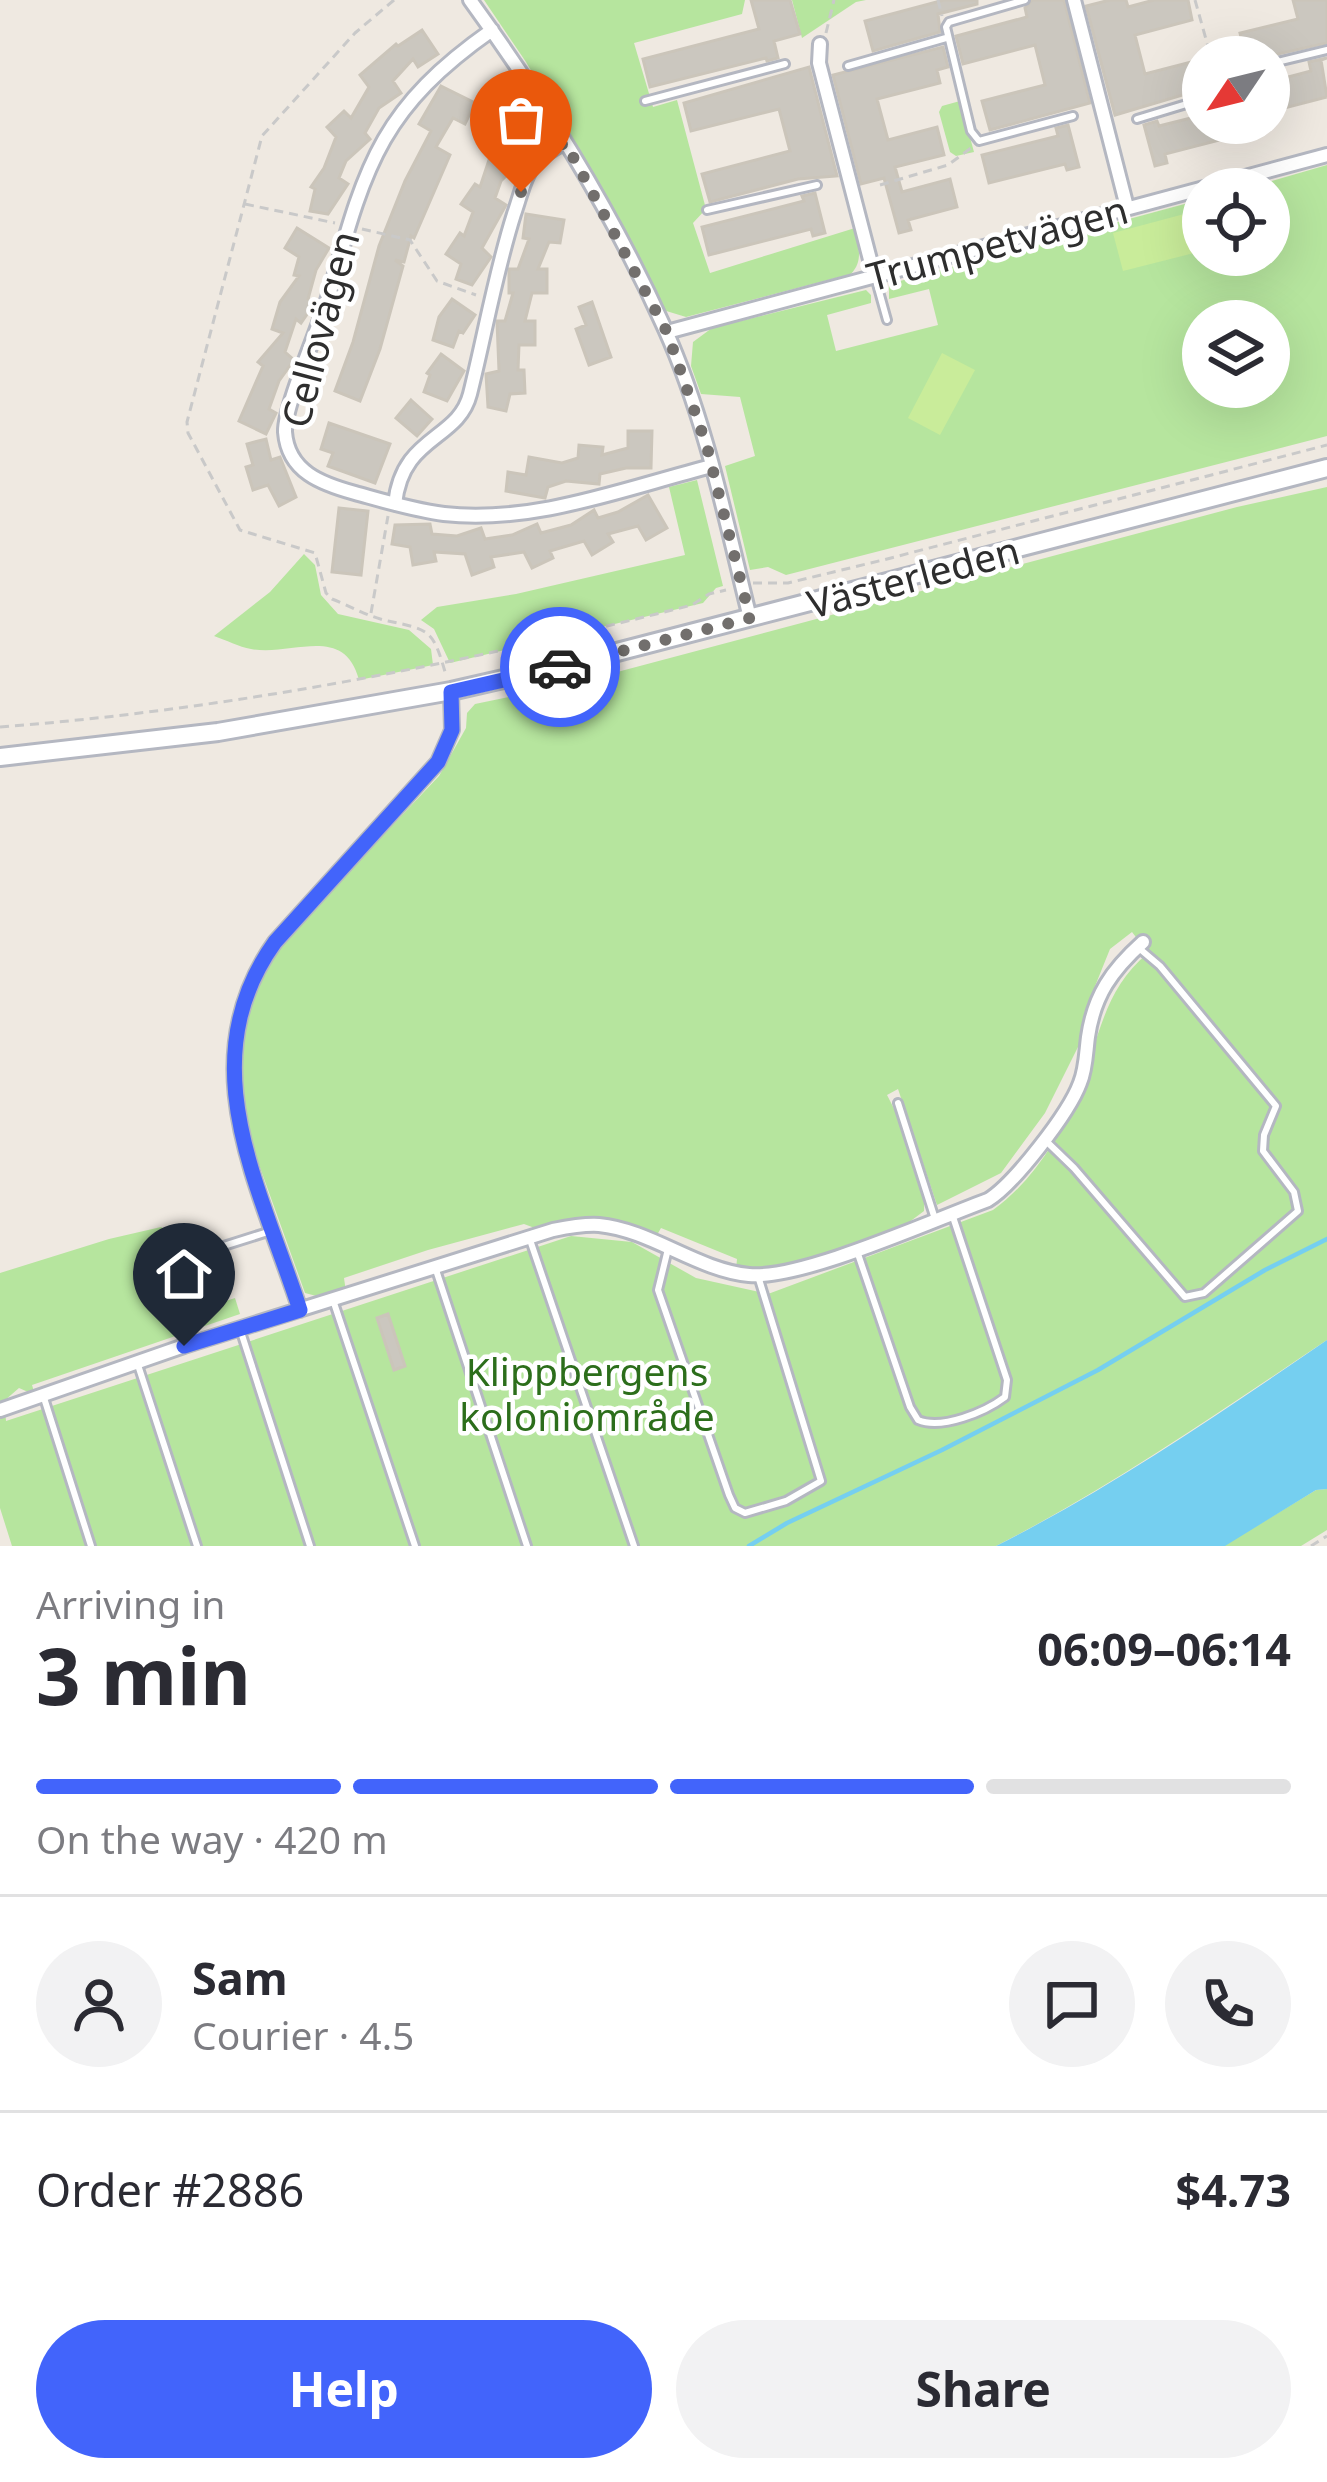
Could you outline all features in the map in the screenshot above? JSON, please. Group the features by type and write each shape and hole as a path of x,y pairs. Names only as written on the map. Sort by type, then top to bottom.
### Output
{"main road":[{"name":"Västerleden","path":"0,757 218,732 451,692 1327,468"}],"street":[{"path":"470,0 565,142 667,332 712,466 750,618"},
{"path":"1074,0 1127,207"},
{"name":"Cellovägen","path":"493,30 439,69 403,110 373,158 288,411 285,432 296,463 316,481 395,505 448,514 538,511 712,466"},
{"path":"820,44 819,63 874,275"},
{"path":"395,505 397,488 412,457 450,425 467,402 489,298 529,172 544,154 565,142"},
{"name":"Trumpetvägen","path":"667,332 1327,155"},
{"path":"300,1310 243,1140 234,1096 233,1039 248,984 275,942 438,762 452,730 451,692"},
{"path":"0,1410 529,1236 599,1225 721,1270 758,1276 799,1270 988,1200 1006,1187 1080,1084 1093,1009 1118,964 1140,945"}],"lane":[{"path":"1025,0 950,22 946,38 971,131 979,141 1073,116"},
{"path":"848,66 946,38"},
{"path":"1290,59 1327,50"},
{"path":"645,101 785,64"},
{"path":"1137,119 1182,105"},
{"path":"707,210 817,185"},
{"path":"874,275 887,320"},
{"path":"1043,1139 1074,1168 1185,1297 1204,1293 1298,1211 1294,1192 1263,1151 1276,1106 1140,945"},
{"path":"898,1103 935,1219"},
{"path":"856,1249 918,1420 938,1424 984,1408 1006,1396 1007,1380 952,1213"},
{"path":"175,1256 192,1256 274,1230"},
{"path":"529,1236 634,1546"},
{"path":"668,1249 658,1290 729,1495 735,1508 745,1514 808,1492 821,1481 758,1276"},
{"path":"435,1267 527,1546"},
{"path":"333,1300 415,1546"},
{"path":"240,1329 310,1546"},
{"path":"137,1362 196,1546"},
{"path":"43,1395 91,1546"}],"path":[{"path":"394,0 355,33 262,136 187,422 188,433 239,530 315,553 326,593 371,614 430,632 451,692"},
{"path":"820,44 830,24 833,0"},
{"path":"1195,0 1204,36"},
{"path":"880,184 948,165 979,141"},
{"path":"245,204 410,240 436,281 489,298"},
{"path":"0,727 242,700 443,665 692,605 709,594 763,580 788,583 1327,446"},
{"path":"371,614 388,514 395,505"},
{"path":"1311,1546 1327,1536"}],"green space":[{"path":"484,0 745,0 742,14 634,43 653,107 677,100 706,209 693,223 710,273 855,228 859,252 855,269 851,274 686,317 663,310 585,162"},
{"path":"792,0 866,0 802,38"},
{"path":"960,101 974,152 956,156 950,152 939,112 942,106"},
{"path":"1327,165 1327,436 786,575 768,567 750,570 725,466 755,456 740,397 701,394 691,366 693,342 712,328 866,290 871,303 827,315 836,351 938,325 929,289 889,299 889,284 1182,205 1182,276 1290,276 1290,176"},
{"path":"1182,215 1182,256 1123,271 1113,233"},
{"path":"942,353 975,370 940,435 908,418"},
{"path":"697,480 723,586 703,603 450,663 434,629 421,620 437,607 685,555 669,487"},
{"name":"Klippbergens koloniområde","path":"1327,487 1327,1340 1123,1474 996,1546 12,1546 0,1508 0,1273 161,1227 193,1243 167,1254 189,1271 204,1308 235,1298 240,1314 32,1385 35,1395 19,1388 4,1401 6,1421 571,1236 632,1242 696,1278 768,1294 993,1210 1033,1172 1063,1125 1112,999 1148,953 1132,932 1110,949 1085,1011 1080,1043 1045,1113 1001,1173 937,1205 898,1089 887,1095 918,1166 924,1196 924,1211 908,1223 802,1262 736,1270 737,1259 661,1228 657,1235 610,1220 577,1220 540,1230 524,1224 344,1278 346,1292 324,1298 305,1293 253,1148 239,1089 240,1043 249,1001 285,939 439,776 475,704 561,686 570,687 570,704 590,698 584,696 588,681 621,671"},
{"path":"304,554 315,565 321,595 338,614 409,630 431,649 433,665 359,680 352,663 329,647 251,649 214,636 270,592"},
{"path":"1327,1489 1327,1530 1301,1546 1223,1546 1316,1490"}],"water":[{"path":"1327,1340 1327,1489 1316,1490 1225,1546 996,1546 1123,1475"}],"building":[{"path":"751,0 790,0 800,34 774,41 778,58 650,87 643,59 759,29"},
{"path":"944,0 977,0 977,4 938,14 940,32 873,51 865,21"},
{"path":"1032,0 1064,0 1090,103 990,130 982,101 1045,85 1035,45 963,64 956,36 1027,17 1025,8"},
{"path":"1110,0 1126,0 1128,7 1154,0 1188,0 1192,20 1135,35 1145,74 1182,64 1182,95 1115,115 1086,6"},
{"path":"1293,0 1327,0 1327,43 1290,51 1290,36 1241,36 1240,33 1298,19"},
{"path":"422,30 438,54 418,67 413,59 393,81 401,93 379,108 365,133 370,139 346,161 339,178 348,184 328,214 310,211 315,189 311,187 336,137 327,127 344,111 351,118 369,87 360,75 396,44"},
{"path":"943,47 948,67 937,70 940,83 877,99 888,140 937,127 944,155 895,167 902,192 950,179 957,207 908,220 911,230 899,233 884,178 861,184 833,75"},
{"path":"1327,58 1321,60 1327,97 1290,107 1290,76 1311,71 1309,62"},
{"path":"809,67 837,176 798,179 710,202 702,174 790,151 779,109 691,131 684,103"},
{"path":"441,86 475,103 465,124 453,118 436,147 450,155 414,238 411,236 404,262 395,260 403,266 360,401 335,391 379,246 431,131 419,124"},
{"path":"1182,120 1182,144 1204,144 1165,154 1167,163 1155,166 1144,125 1157,121 1159,126"},
{"path":"1068,125 1079,167 1067,170 1065,164 989,183 982,155 1058,136 1056,128"},
{"path":"497,132 524,158 501,181 495,198 506,205 482,248 491,257 472,285 456,279 461,264 446,254 460,233 464,236 473,212 461,204 475,184 480,187 490,157 481,148"},
{"path":"815,193 825,233 813,236 811,229 709,255 702,227 804,201 802,196"},
{"path":"526,214 564,220 560,243 549,242 538,269 547,269 547,293 532,293 525,321 535,321 535,345 519,345 518,370 524,370 525,393 510,394 506,411 488,407 486,374 499,371 497,321 505,321 513,293 509,293 509,269 518,269 529,239 523,238"},
{"path":"297,228 329,248 316,270 308,299 314,304 301,323 296,319 285,352 294,360 279,381 269,409 276,413 266,434 239,421 263,366 258,362 283,333 272,329 280,302 299,276 294,275 299,257 285,248"},
{"path":"452,299 475,315 463,333 459,331 453,347 433,340 439,317"},
{"path":"592,302 611,357 589,365 576,329 586,325 579,307"},
{"path":"441,354 464,371 447,401 424,392 427,373"},
{"path":"411,400 432,419 417,436 396,418"},
{"path":"329,423 390,444 375,483 328,466 333,453 321,449"},
{"path":"628,431 652,431 651,468 600,474 599,484 566,481 548,487 545,498 506,491 508,472 526,475 529,457 562,463 578,458 579,445 603,447 602,455 628,448"},
{"path":"266,439 271,460 280,457 296,497 279,506 268,485 253,490 246,467 253,465 247,444"},
{"path":"648,495 667,528 646,540 638,526 608,534 613,542 592,555 584,541 550,551 553,558 532,568 524,552 491,557 494,567 472,575 465,554 434,552 436,561 413,565 410,547 392,544 395,525 430,524 432,534 457,536 481,528 485,539 512,535 537,524 541,533 571,525 594,510 598,518 618,512"},
{"path":"339,508 368,511 361,575 332,572"},
{"path":"388,1314 405,1366 394,1370 377,1318"}],"waterway":[{"path":"749,1546 1098,1370 1265,1270 1327,1239"}],"way so far":[{"path":"521,192 534,165 565,142 667,332 707,447 750,618 560,667"}],"route":[{"path":"184,1346 300,1310 243,1140 234,1096 236,1021 255,970 438,762 452,730 451,692 560,667"}]}
